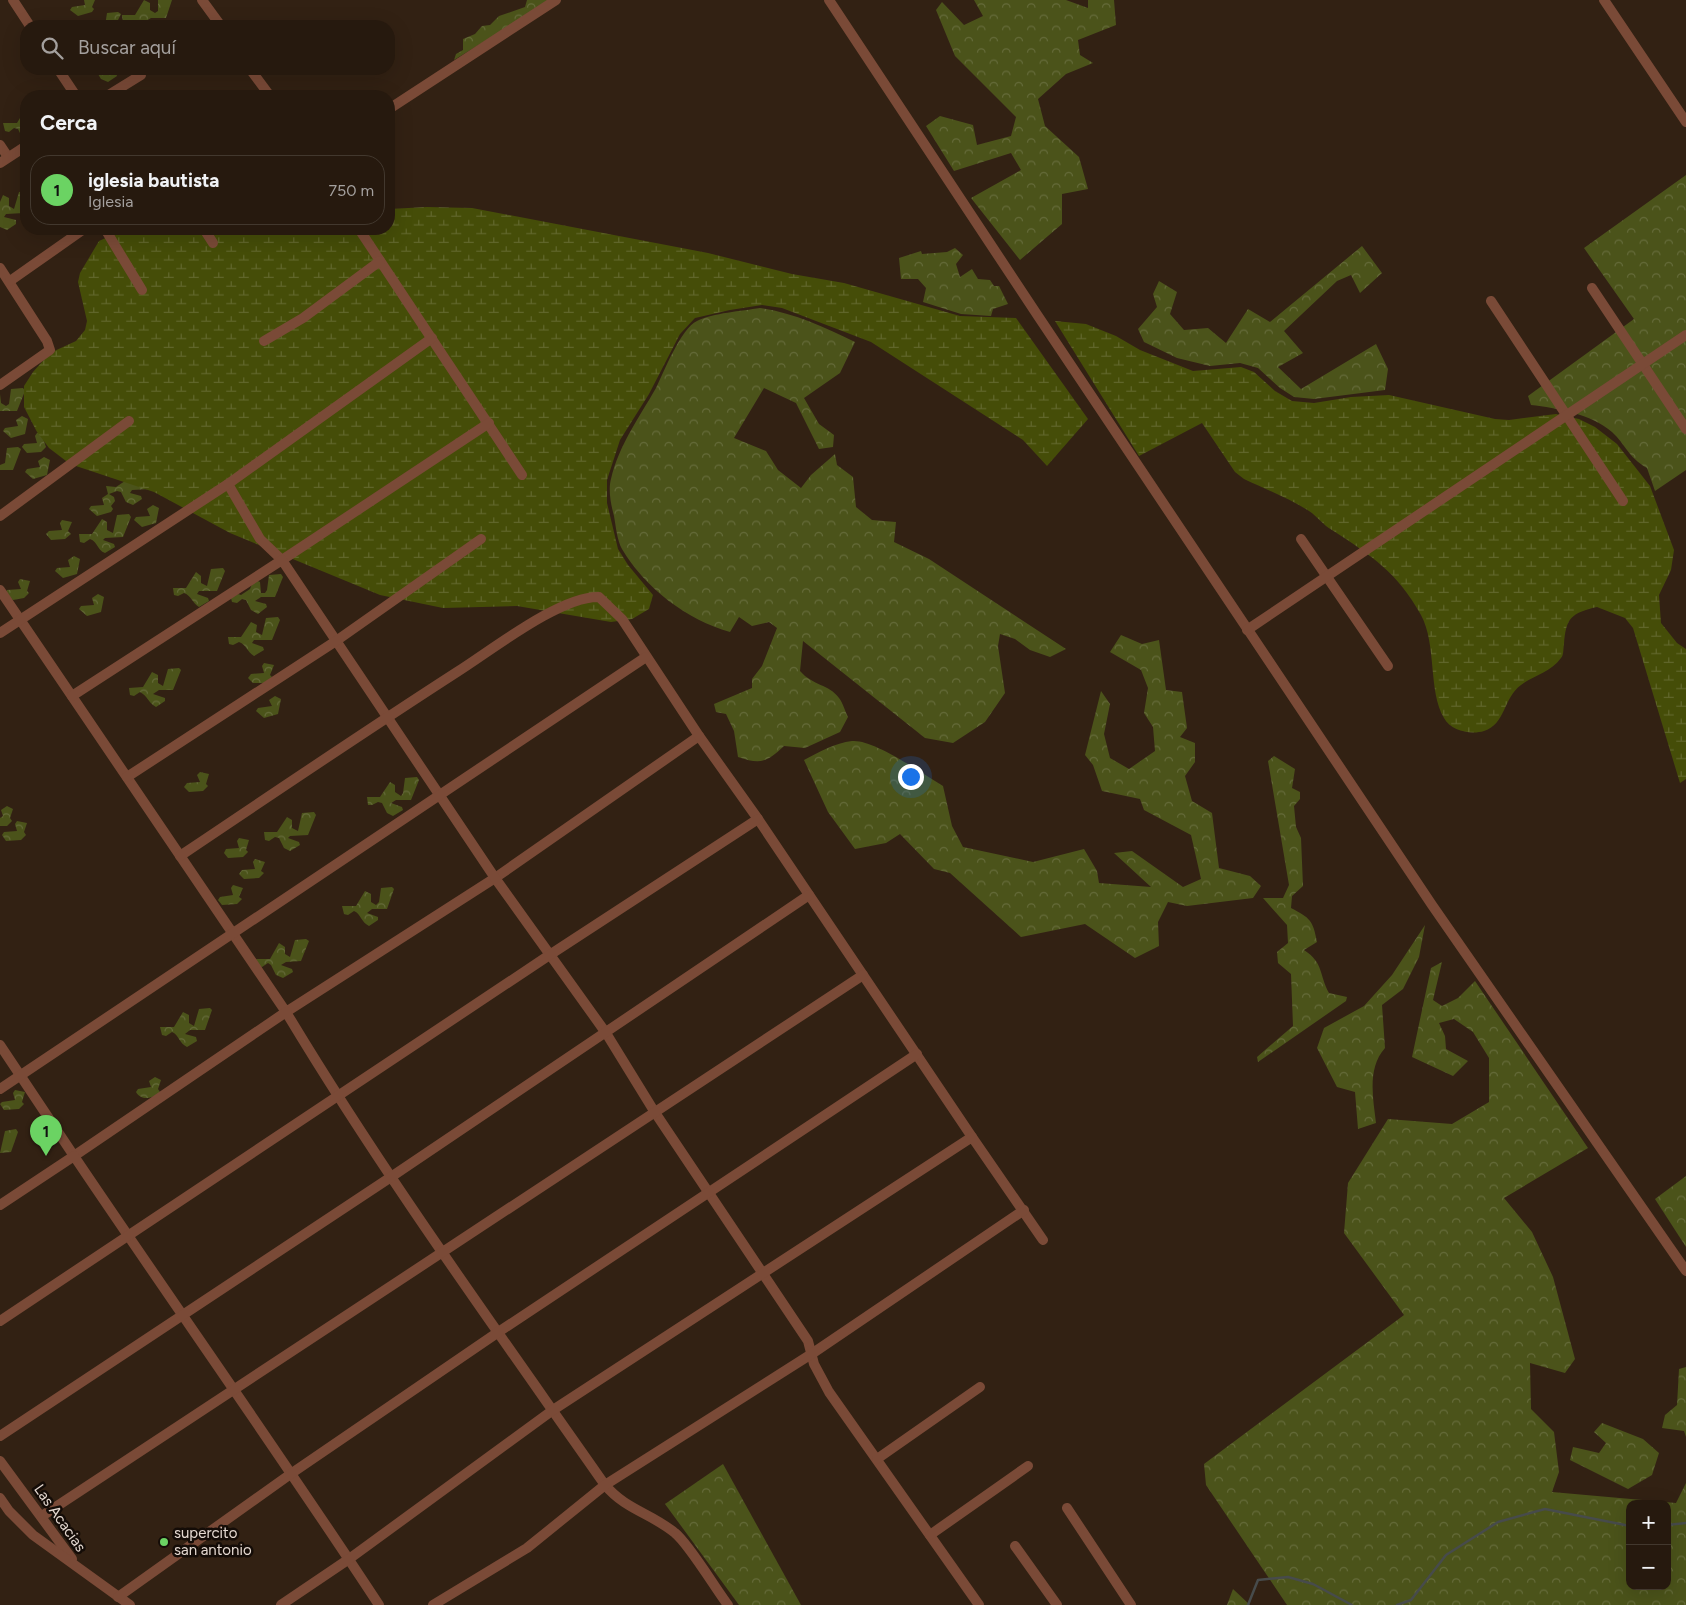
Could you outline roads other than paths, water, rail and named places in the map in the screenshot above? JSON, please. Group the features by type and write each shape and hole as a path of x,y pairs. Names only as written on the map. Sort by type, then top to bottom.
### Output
{"street":[{"path":"13,0 26,20"},
{"path":"202,0 217,20"},
{"path":"395,105 556,0"},
{"path":"829,0 1247,630 1438,913 1686,1271"},
{"path":"1604,0 1686,122"},
{"path":"62,75 72,90"},
{"path":"117,90 141,75"},
{"path":"254,75 266,90"},
{"path":"0,145 4,160 20,150"},
{"path":"10,281 75,235"},
{"path":"109,235 142,290"},
{"path":"208,235 213,243"},
{"path":"363,235 522,475"},
{"path":"264,341 303,318 380,261"},
{"path":"0,268 10,281 50,350 0,384"},
{"path":"1592,288 1686,429"},
{"path":"1491,301 1623,501"},
{"path":"1247,630 1686,335"},
{"path":"0,633 228,484 432,338"},
{"path":"0,516 128,421"},
{"path":"72,696 489,423"},
{"path":"228,484 260,539 282,560 548,956 606,1034 654,1111 808,1341 813,1353 814,1364 829,1392 979,1605"},
{"path":"127,777 336,641 481,539"},
{"path":"1301,539 1388,666"},
{"path":"0,590 286,1012 337,1098 391,1178 497,1333 605,1485 617,1499 661,1522 678,1534 728,1605"},
{"path":"180,856 388,716 548,614 586,597 599,597 622,619 699,736 758,819 972,1137 1024,1210 1042,1240"},
{"path":"0,1089 232,932 646,657"},
{"path":"0,1205 286,1012 495,878 699,736"},
{"path":"0,1321 548,956 758,819"},
{"path":"0,1436 391,1178 809,895"},
{"path":"42,1516 863,975"},
{"path":"0,1045 182,1316 292,1473 379,1605"},
{"path":"118,1597 292,1473 497,1333 917,1054"},
{"path":"280,1605 349,1559 552,1410 763,1275 972,1137"},
{"path":"433,1605 527,1548 605,1485 813,1353 1024,1210"},
{"path":"877,1459 980,1387"},
{"name":"Las Acacias","path":"0,1460 75,1564"},
{"path":"930,1535 1028,1466"},
{"name":"Las Acacias","path":"0,1498 9,1511 33,1535 75,1564"},
{"path":"1067,1508 1131,1605"},
{"path":"1015,1546 1057,1605"},
{"path":"75,1564 130,1605"}],"waterway":[{"path":"1397,1605 1411,1600 1446,1555 1498,1522 1545,1509 1626,1525"},
{"path":"1671,1525 1686,1523"},
{"path":"1248,1605 1258,1580 1288,1577 1313,1584 1352,1605"}],"place":[{"name":"iglesia bautista","path":"46,1156"},
{"name":"supercito san antonio","path":"164,1542"}]}
